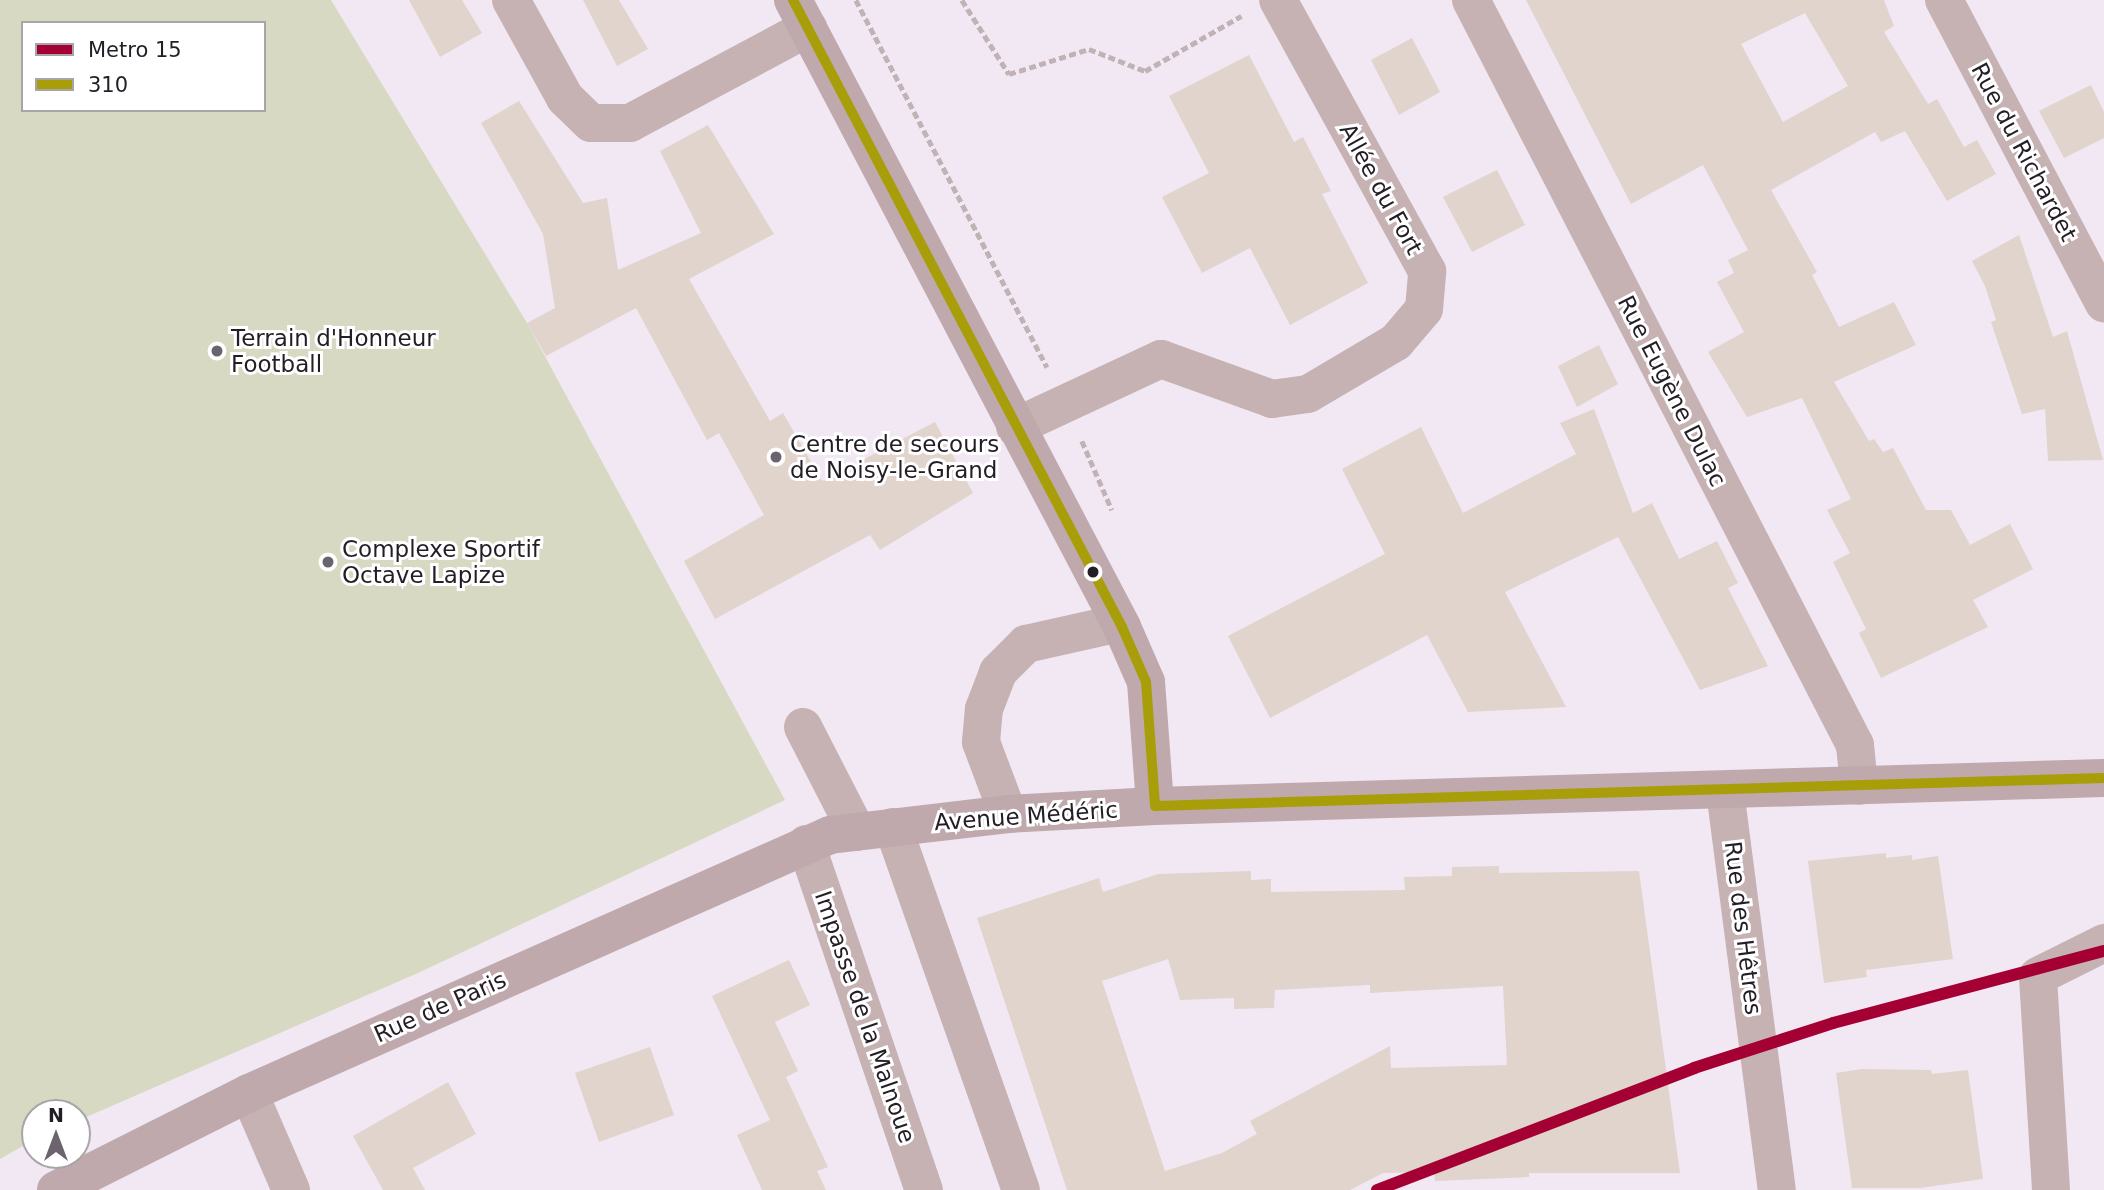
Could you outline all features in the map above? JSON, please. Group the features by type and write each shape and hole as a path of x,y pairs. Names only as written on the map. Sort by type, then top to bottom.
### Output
{"main road":[{"path":"801,14 1120,623 1146,682 1155,806"},
{"name":"Avenue Médéric","path":"847,834 1008,814 1155,806 2104,778"},
{"name":"Rue de Paris","path":"55,1190 249,1093 847,834"}],"street":[{"path":"511,0 565,99 591,123 630,123 801,14"},
{"name":"Rue Eugène Dulac","path":"1471,0 1855,745 1859,786"},
{"name":"Rue du Richardet","path":"1944,0 2104,303"},
{"name":"Allée du Fort","path":"1015,427 1161,359 1272,399 1308,394 1396,342 1424,309 1426,271 1262,6"},
{"path":"1008,814 981,742 984,709 998,672 1026,644 1120,623"},
{"path":"803,727 847,834 1021,1190"},
{"name":"Rue des Hêtres","path":"1725,791 1777,1190"},
{"name":"Impasse de la Malnoue","path":"847,834 924,1190"},
{"path":"2050,1190 2038,976 2104,943"},
{"path":"249,1093 291,1190"}],"path":[{"path":"856,0 1066,405 1114,514"},
{"path":"962,0 1009,74 1089,49 1145,71 1262,6"}],"green space":[{"name":"Complexe Sportif Octave Lapize","path":"0,0 331,0 527,323 785,800 418,973 91,1115 91,1099 21,1099 21,1147 0,1159"}],"building":[{"path":"409,0 462,0 482,33 440,57"},
{"path":"583,0 619,0 648,49 617,66"},
{"path":"1526,0 1884,0 1894,26 1884,32 1928,104 1937,99 1964,147 1977,140 1996,174 1947,201 1905,131 1881,142 1875,132 1771,190 1817,272 1812,275 1839,327 1894,302 1916,345 1834,382 1869,441 1874,439 1883,452 1893,448 1926,510 1951,510 1970,545 2010,524 2033,569 1973,600 1988,627 1881,678 1859,633 1866,629 1833,562 1850,553 1827,510 1851,499 1802,398 1747,417 1708,352 1744,332 1717,282 1734,273 1728,260 1748,250 1703,165 1631,204","holes":["1805,13 1848,86 1783,122 1741,44"]},
{"path":"1412,38 1440,92 1399,115 1371,60"},
{"path":"1249,55 1294,142 1303,137 1331,191 1322,194 1368,283 1290,325 1250,248 1202,273 1162,197 1209,173 1169,96"},
{"path":"2091,85 2104,112 2104,138 2064,158 2039,111"},
{"path":"519,101 583,203 607,198 618,270 701,233 660,151 708,125 774,234 689,279 770,421 783,413 822,481 935,422 973,493 880,550 870,535 715,619 684,561 764,515 719,433 707,440 636,308 546,356 527,323 555,308 543,234 481,123"},
{"path":"1497,170 1525,225 1472,252 1443,197"},
{"path":"2019,235 2053,337 2067,331 2103,460 2048,461 2045,409 2022,414 1991,322 1996,320 1985,286 1972,261"},
{"path":"1599,345 1618,384 1577,407 1558,366"},
{"path":"1594,409 1633,513 1652,503 1679,559 1717,541 1738,583 1728,588 1768,666 1700,690 1618,537 1505,592 1566,707 1468,712 1427,635 1270,718 1228,636 1385,554 1342,469 1421,427 1463,513 1576,454 1560,423"},
{"path":"1886,853 1886,858 1912,855 1912,860 1938,856 1953,959 1866,970 1867,977 1824,983 1808,861"},
{"path":"1499,866 1499,873 1639,871 1680,1173 1529,1173 1529,1177 1435,1181 1434,1172 1383,1173 1350,1190 1067,1190 977,918 1099,878 1103,892 1158,874 1251,871 1251,880 1271,879 1271,892 1405,890 1404,877 1452,876 1452,867","holes":["1168,959 1180,1000 1234,998 1234,1009 1274,1008 1275,990 1370,985 1370,993 1503,986 1507,1065 1391,1068 1390,1046 1250,1121 1257,1134 1222,1153 1165,1171 1102,981"]},
{"path":"789,960 810,1005 775,1022 798,1071 786,1077 828,1167 817,1171 826,1190 762,1190 737,1135 770,1120 712,996"},
{"path":"650,1047 674,1115 599,1142 575,1073"},
{"path":"1862,1069 1931,1070 1932,1074 1968,1070 1983,1179 1920,1188 1852,1188 1836,1073"},
{"path":"448,1082 476,1134 413,1168 425,1190 383,1190 353,1136"}],"metro line":[{"name":"15","path":"1377,1190 1694,1068 1833,1023 2104,951"}],"transit line":[{"name":"310","path":"793,0 1122,627 1146,682 1155,806"},
{"name":"310","path":"1155,806 2104,778"}],"place":[{"name":"Terrain d'Honneur Football","path":"217,351"},
{"name":"Centre de secours de Noisy-le-Grand","path":"776,457"},
{"name":"Complexe Sportif Octave Lapize","path":"328,562"}]}
